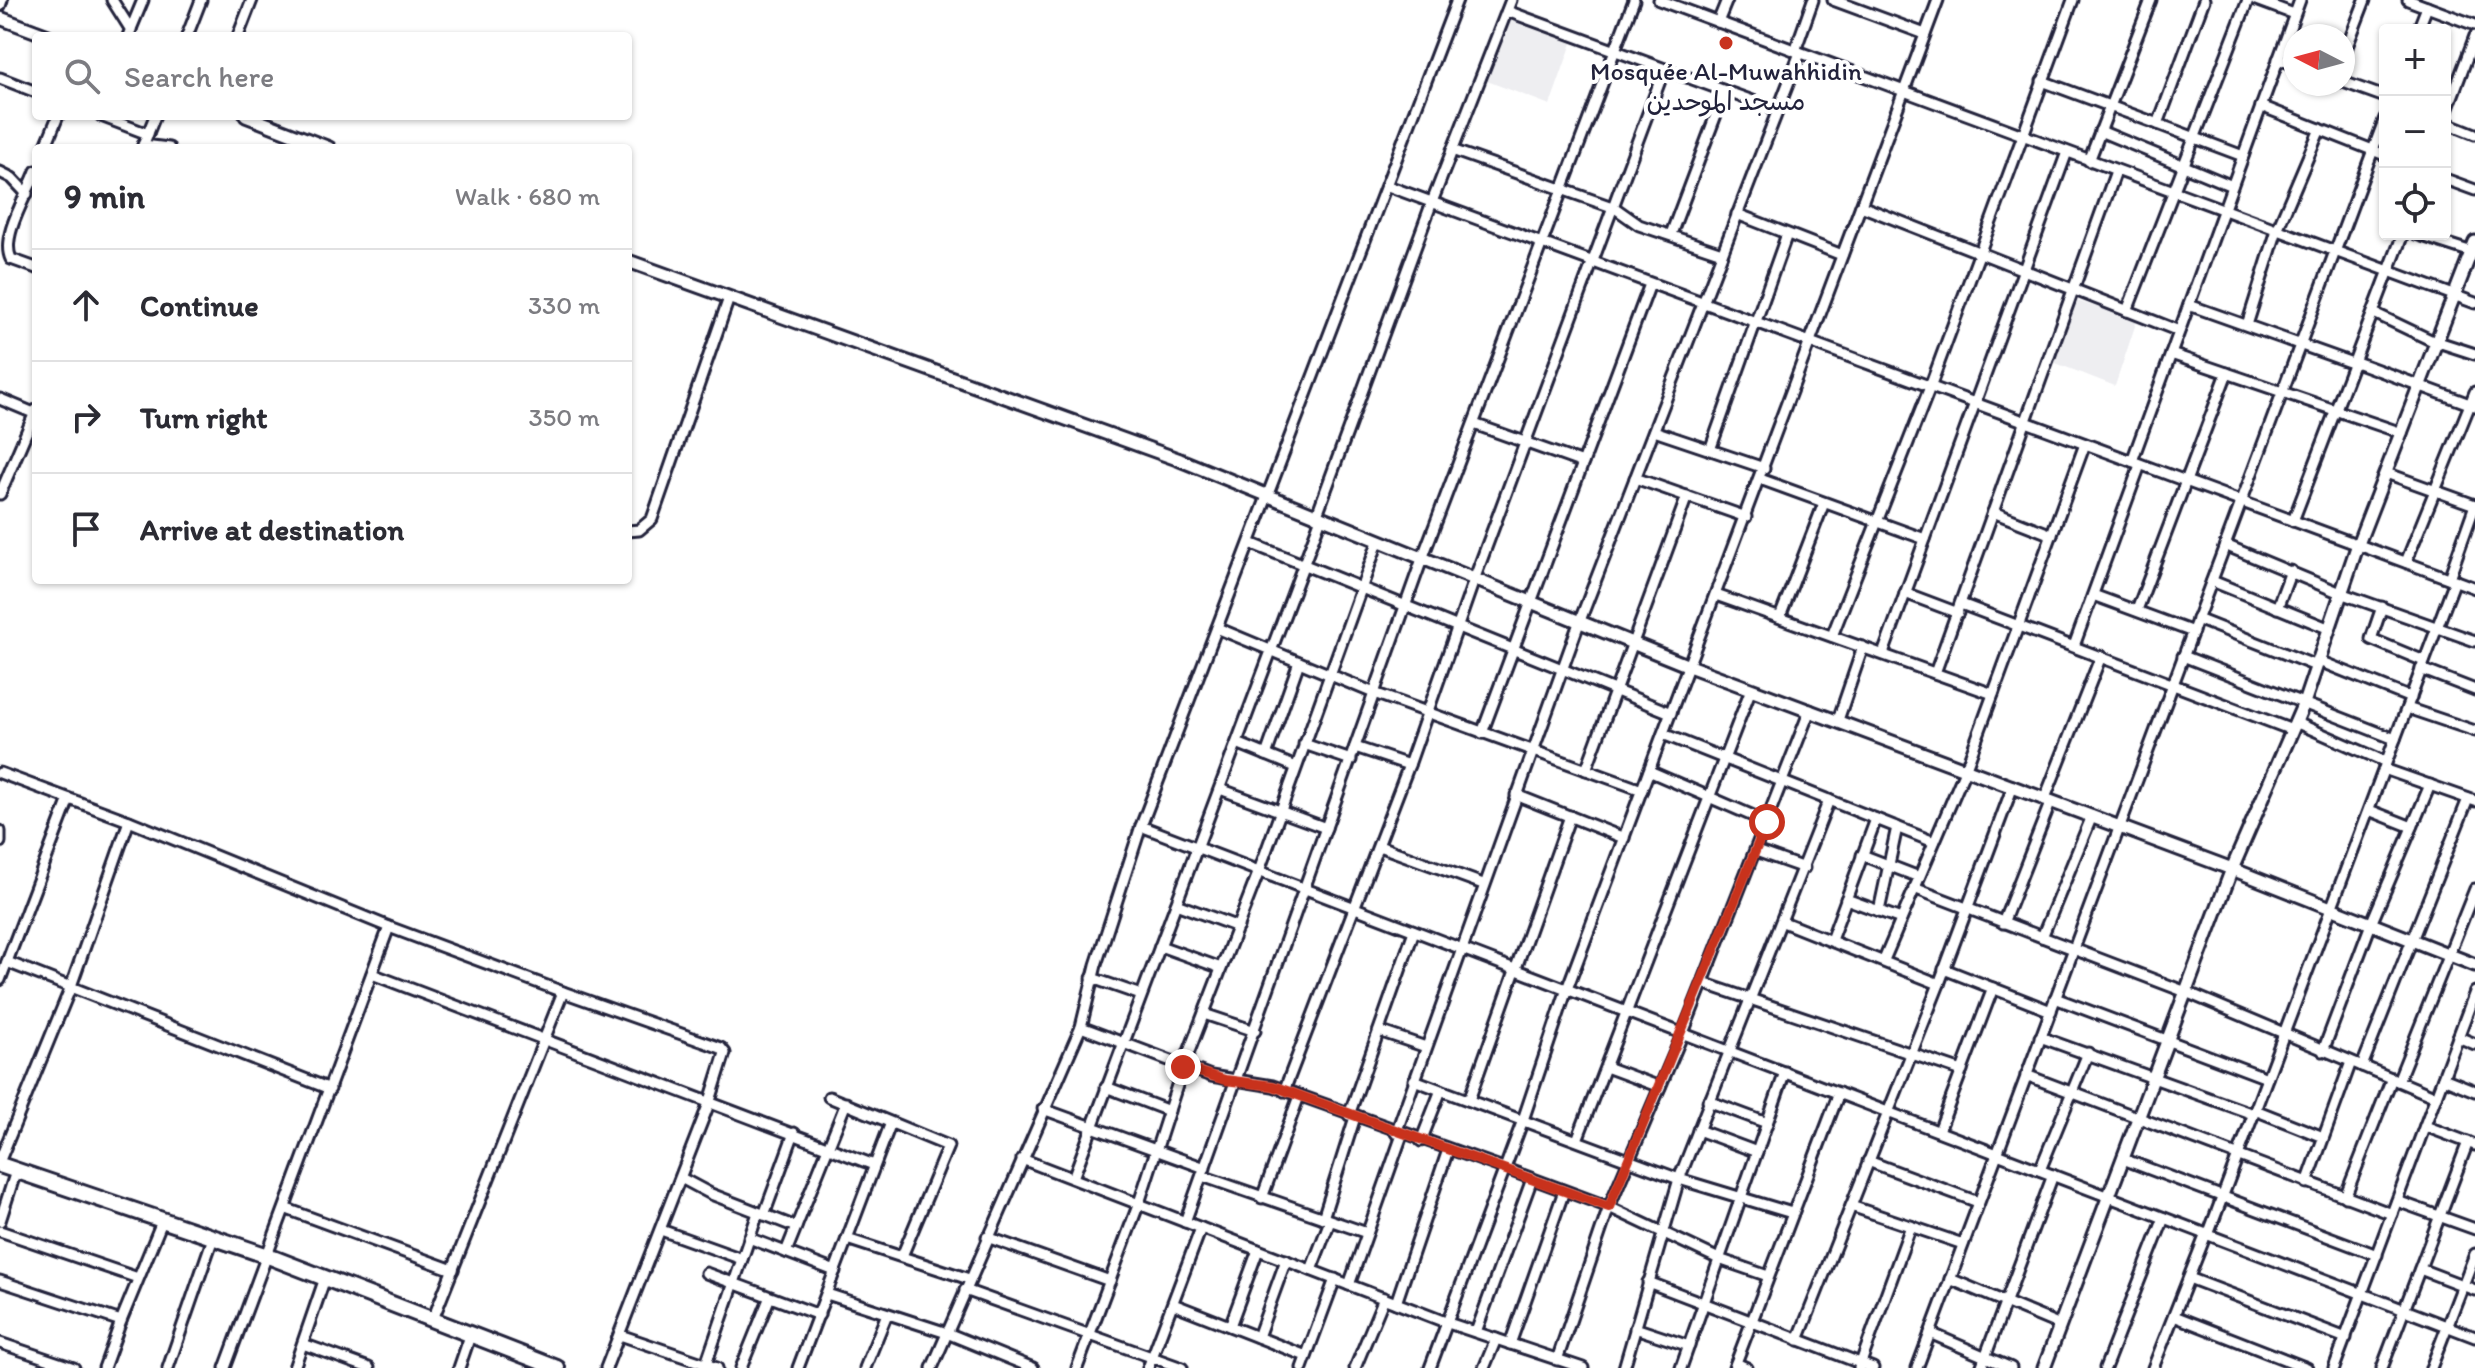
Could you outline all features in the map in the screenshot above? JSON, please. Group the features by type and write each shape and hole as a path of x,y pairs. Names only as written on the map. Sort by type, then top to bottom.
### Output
{"main road":[{"path":"0,1162 16,1171 268,1256 324,1281 471,1333 522,1362 557,1368"}],"street":[{"path":"0,6 2,0"},
{"path":"112,0 129,32"},
{"path":"130,32 143,0"},
{"path":"189,32 201,0"},
{"path":"240,32 252,0"},
{"path":"932,1368 1081,1027 1092,978 1141,826 1457,0"},
{"path":"1073,1178 1303,565 1432,202 1511,0"},
{"path":"1185,1222 1422,559 1634,0"},
{"path":"1659,0 1676,3 1903,92 2475,303"},
{"path":"1718,22 1727,0"},
{"path":"1349,1285 1414,1080 1483,884 1579,623 1778,110 1813,0"},
{"path":"1833,0 1925,34"},
{"path":"1430,1368 1506,1169 1567,989 1938,0"},
{"path":"1832,636 1930,387 2073,0"},
{"path":"2089,161 2151,0"},
{"path":"2158,124 2204,0"},
{"path":"2127,311 2248,0"},
{"path":"2256,0 2294,14"},
{"path":"2074,646 2179,331 2300,0"},
{"path":"2355,26 2365,0"},
{"path":"2408,0 2475,25"},
{"path":"2420,24 2427,7"},
{"path":"1507,11 1778,110"},
{"path":"0,18 37,32"},
{"path":"2451,102 2475,36"},
{"path":"2278,59 2283,61"},
{"path":"1284,1091 1429,713 1474,580 1664,70"},
{"path":"0,78 32,90"},
{"path":"2042,81 2243,156"},
{"path":"2355,86 2382,96"},
{"path":"1671,234 1725,91"},
{"path":"2261,106 2379,152"},
{"path":"47,144 56,120"},
{"path":"111,120 148,134"},
{"path":"143,144 153,120"},
{"path":"256,120 319,144"},
{"path":"2451,122 2475,134"},
{"path":"2247,325 2277,230 2320,129"},
{"path":"2100,131 2232,186"},
{"path":"1917,1368 2379,134"},
{"path":"1452,150 1615,208 1639,225 1722,253"},
{"path":"1883,654 2067,152"},
{"path":"1935,673 2116,171"},
{"path":"0,172 31,189 5,233 11,259 32,267"},
{"path":"2451,181 2475,190"},
{"path":"1388,186 2475,588"},
{"path":"1861,206 2179,331"},
{"path":"1737,214 1842,255"},
{"path":"1710,450 1787,234"},
{"path":"2293,521 2401,240"},
{"path":"2044,1368 2232,869 2304,703 2358,544 2473,247 2442,240"},
{"path":"632,262 1180,460 1689,666 2048,799 2475,965"},
{"path":"1482,733 1650,284"},
{"path":"632,531 639,530 652,519 729,298"},
{"path":"2189,305 2472,405"},
{"path":"2374,313 2438,342 2475,354"},
{"path":"2171,354 2336,413 2402,433"},
{"path":"2137,610 2227,373"},
{"path":"2406,562 2475,392"},
{"path":"0,399 32,411"},
{"path":"0,494 32,421"},
{"path":"1474,424 1583,463"},
{"path":"1654,431 1764,468"},
{"path":"1884,960 1966,768 2085,444"},
{"path":"2153,1368 2222,1198 2470,534 2475,505 2386,473"},
{"path":"1635,478 1746,517"},
{"path":"1760,479 1925,539"},
{"path":"1586,770 1687,496"},
{"path":"1780,617 1824,503"},
{"path":"1993,512 2052,535"},
{"path":"1077,1368 1139,1203 1183,1067 1259,871 1378,542"},
{"path":"1250,543 1671,713"},
{"path":"2225,545 2343,594 2475,641"},
{"path":"2277,608 2291,571"},
{"path":"2212,581 2330,629"},
{"path":"1905,593 2019,625 2294,726 2471,800 2411,939 2362,1066"},
{"path":"1716,595 1993,694"},
{"path":"2093,595 2193,632"},
{"path":"2382,607 2371,639 2475,690"},
{"path":"2197,619 2317,663 2475,731"},
{"path":"1217,628 1374,693 1642,790"},
{"path":"1838,720 1863,647"},
{"path":"2003,923 2101,656"},
{"path":"2183,656 2395,739"},
{"path":"1266,755 1299,662"},
{"path":"1577,1140 1751,689"},
{"path":"1553,1362 1609,1207 1683,1033 1810,710"},
{"path":"1663,734 1934,842"},
{"path":"1237,743 1296,767"},
{"path":"1304,744 1351,760"},
{"path":"1355,747 1409,765"},
{"path":"1649,771 1767,822"},
{"path":"0,773 129,821 389,927 721,1048 725,1060 606,1368"},
{"path":"2323,1051 2371,924 2430,785"},
{"path":"1798,1340 1969,911 2013,786"},
{"path":"1220,789 1326,828"},
{"path":"1516,795 1624,838"},
{"path":"0,980 69,799"},
{"path":"1624,1368 1679,1179 1829,800"},
{"path":"2369,810 2412,827"},
{"path":"1469,1100 1570,816"},
{"path":"2042,937 2092,816"},
{"path":"1831,940 1876,819"},
{"path":"0,1162 70,989 129,821"},
{"path":"1141,826 2475,1337"},
{"path":"1879,911 1897,827"},
{"path":"0,831 0,842"},
{"path":"1379,846 1483,884"},
{"path":"1756,851 1804,868"},
{"path":"1862,855 1919,877"},
{"path":"1914,888 2186,992 2436,1097"},
{"path":"2345,1197 2475,889"},
{"path":"1846,899 1901,919"},
{"path":"1176,904 1238,927"},
{"path":"1783,922 1939,984"},
{"path":"225,1368 287,1209 389,927"},
{"path":"1311,1270 1352,1116 1414,931"},
{"path":"1160,946 1221,968"},
{"path":"7,962 330,1089"},
{"path":"1944,969 2051,1011"},
{"path":"372,974 874,1165"},
{"path":"1092,978 1141,995"},
{"path":"1703,983 1962,1071"},
{"path":"1939,1131 1993,988"},
{"path":"433,1319 563,992"},
{"path":"2334,1368 2475,992"},
{"path":"2055,998 2267,1078"},
{"path":"1204,1014 1255,1031"},
{"path":"1081,1027 1183,1067 1237,1081 1263,1083 1399,1134 1506,1169 1609,1207 1719,1259 1768,1276"},
{"path":"1379,1031 1426,1047"},
{"path":"2040,1037 2323,1137"},
{"path":"2458,1037 2475,1044"},
{"path":"2040,1170 2088,1053"},
{"path":"2307,1183 2351,1062"},
{"path":"1606,1067 1660,1087"},
{"path":"1681,1368 1785,1072"},
{"path":"2026,1075 2139,1115 2392,1214"},
{"path":"2443,1078 2475,1091"},
{"path":"1414,1080 1679,1179 1792,1213"},
{"path":"1106,1087 1169,1111"},
{"path":"1421,1141 1441,1090"},
{"path":"1747,1368 1735,1366 1839,1093"},
{"path":"1262,1198 1299,1096"},
{"path":"829,1097 890,1125 948,1146 902,1256"},
{"path":"1708,1101 1767,1123"},
{"path":"786,1252 846,1103"},
{"path":"1043,1109 1156,1149 1262,1198 1367,1233"},
{"path":"798,1368 890,1125"},
{"path":"2382,1368 2472,1143 2425,1126"},
{"path":"1698,1130 1757,1152"},
{"path":"706,1364 749,1238 794,1133"},
{"path":"1396,1303 1448,1150"},
{"path":"1022,1159 1448,1323 1553,1362 1583,1368"},
{"path":"2123,1159 2377,1255"},
{"path":"1868,1161 1978,1202"},
{"path":"0,1221 16,1171"},
{"path":"1981,1368 2053,1175"},
{"path":"681,1178 796,1227"},
{"path":"1476,1332 1532,1179"},
{"path":"1510,1344 1564,1191"},
{"path":"2397,1201 2475,1229"},
{"path":"1851,1206 1963,1244"},
{"path":"287,1209 453,1270"},
{"path":"2105,1368 2164,1218"},
{"path":"104,1368 163,1219"},
{"path":"1860,1366 1911,1226"},
{"path":"1148,1368 1201,1228"},
{"path":"661,1230 742,1259"},
{"path":"0,1231 138,1278"},
{"path":"987,1237 1110,1281"},
{"path":"168,1368 213,1238"},
{"path":"749,1238 835,1271"},
{"path":"847,1239 969,1279"},
{"path":"1230,1326 1258,1250"},
{"path":"2431,1368 2475,1254"},
{"path":"1258,1337 1286,1260"},
{"path":"2420,1269 2475,1290"},
{"path":"706,1273 769,1299 819,1315"},
{"path":"2189,1278 2346,1338"},
{"path":"1302,1368 1335,1279"},
{"path":"1950,1279 2060,1325"},
{"path":"0,1281 121,1321"},
{"path":"294,1368 324,1281"},
{"path":"1648,1282 1860,1366 1873,1368"},
{"path":"965,1290 1182,1368"},
{"path":"827,1294 947,1333 1033,1368"},
{"path":"1355,1368 1384,1298"},
{"path":"741,1368 769,1299"},
{"path":"1173,1304 1306,1356"},
{"path":"865,1368 887,1314"},
{"path":"2174,1316 2282,1364 2307,1368"},
{"path":"1635,1328 1689,1346"},
{"path":"459,1368 471,1333"},
{"path":"1930,1333 2011,1368"},
{"path":"620,1335 717,1368"},
{"path":"1484,1368 1496,1339"},
{"path":"0,1343 74,1368"},
{"path":"303,1344 369,1368"}],"shaded area":[{"path":"1511,21 1572,43 1550,105 1487,81"},
{"path":"2074,300 2137,320 2115,386 2053,362"}],"place":[{"name":"Mosquée Al-Muwahhidin مسجد الموحدين","path":"1726,43"}],"route":[{"path":"1183,1067 1225,1080 1273,1086 1609,1207 1767,822"}]}
